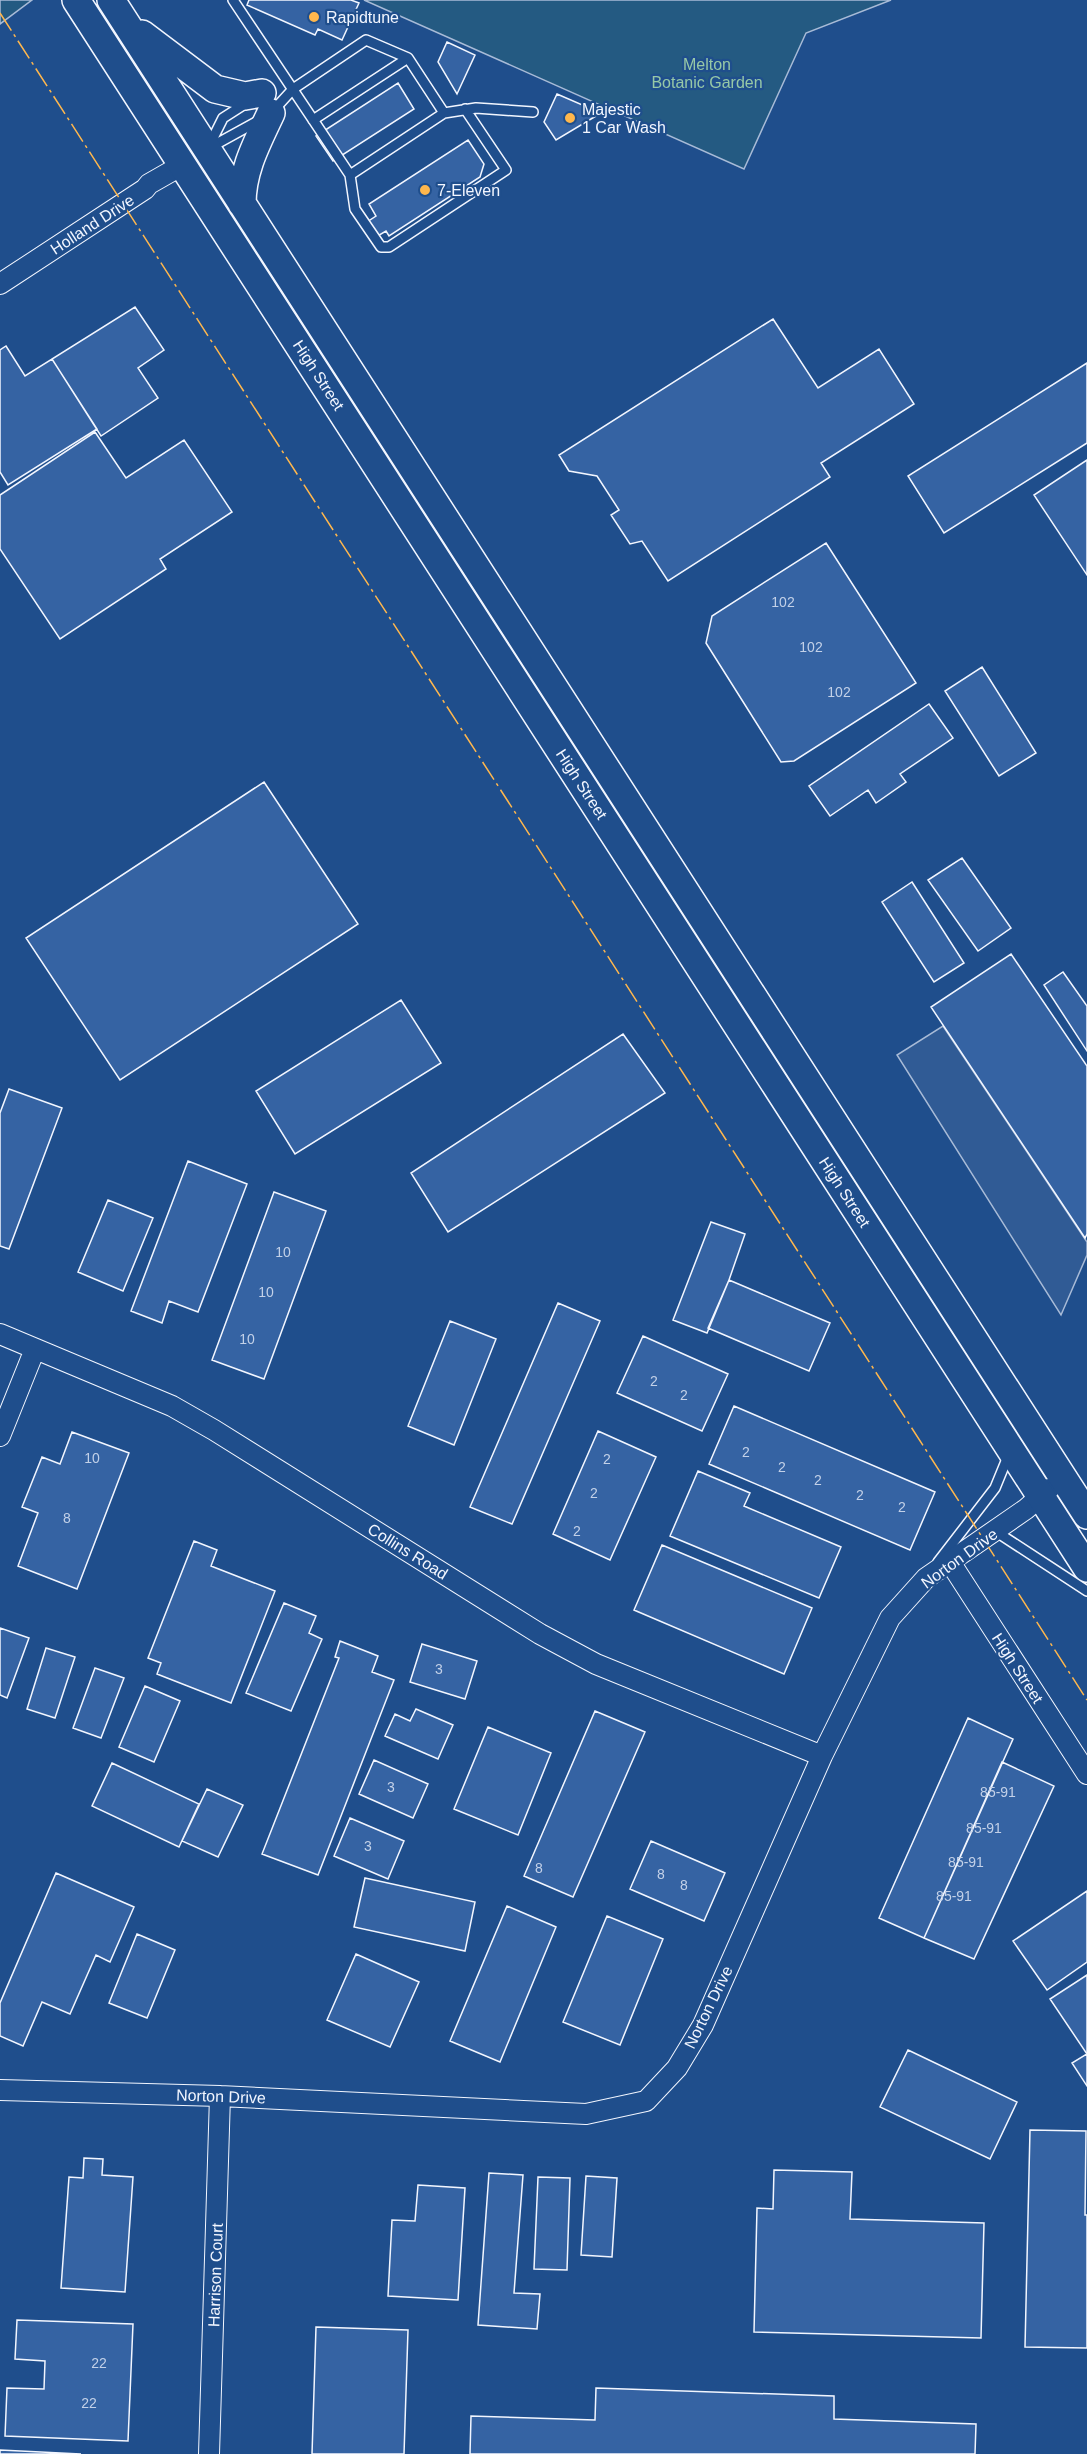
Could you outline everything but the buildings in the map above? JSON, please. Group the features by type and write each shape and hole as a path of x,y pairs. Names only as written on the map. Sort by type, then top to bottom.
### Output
{"main road":[{"name":"High Street","path":"76,0 184,164 1087,1568"},
{"name":"High Street","path":"118,10 1087,1515"},
{"path":"118,10 215,89 266,103 246,169 242,204"},
{"path":"184,164 207,149"}],"street":[{"name":"Holland Drive","path":"0,284 145,189 149,184 184,164"},
{"name":"Collins Road","path":"0,1334 172,1406 540,1634 596,1664 822,1756"},
{"path":"0,1436 35,1349"},
{"name":"Norton Drive","path":"0,2090 220,2096 586,2114 646,2101 677,2068 702,2025 822,1756 874,1646 890,1618 926,1578 1026,1509 1040,1495 1064,1479"},
{"name":"High Street","path":"950,1562 1087,1774"},
{"name":"Harrison Court","path":"209,2454 220,2096"}],"lane":[{"path":"233,0 350,175 355,209 381,247 389,246 506,170 465,109"},
{"path":"207,149 224,118 266,103 292,89 366,40 408,58 444,113"},
{"path":"313,120 408,58"},
{"path":"207,149 266,103 292,89"},
{"path":"350,175 444,113 477,108 533,112"},
{"path":"926,1578 995,1488 1011,1449"},
{"path":"995,1531 1087,1591"}],"green space":[{"path":"0,0 32,0 0,24"},
{"name":"Melton Botanic Garden","path":"364,0 891,0 806,33 744,169"}],"shaded area":[{"path":"943,1026 1087,1242 1087,1255 1061,1315 897,1055"}],"power":[{"path":"0,13 1087,1700"}],"place":[{"name":"Rapidtune","path":"314,17"},
{"name":"Majestic 1 Car Wash","path":"570,118"},
{"name":"7-Eleven","path":"425,190"}]}
